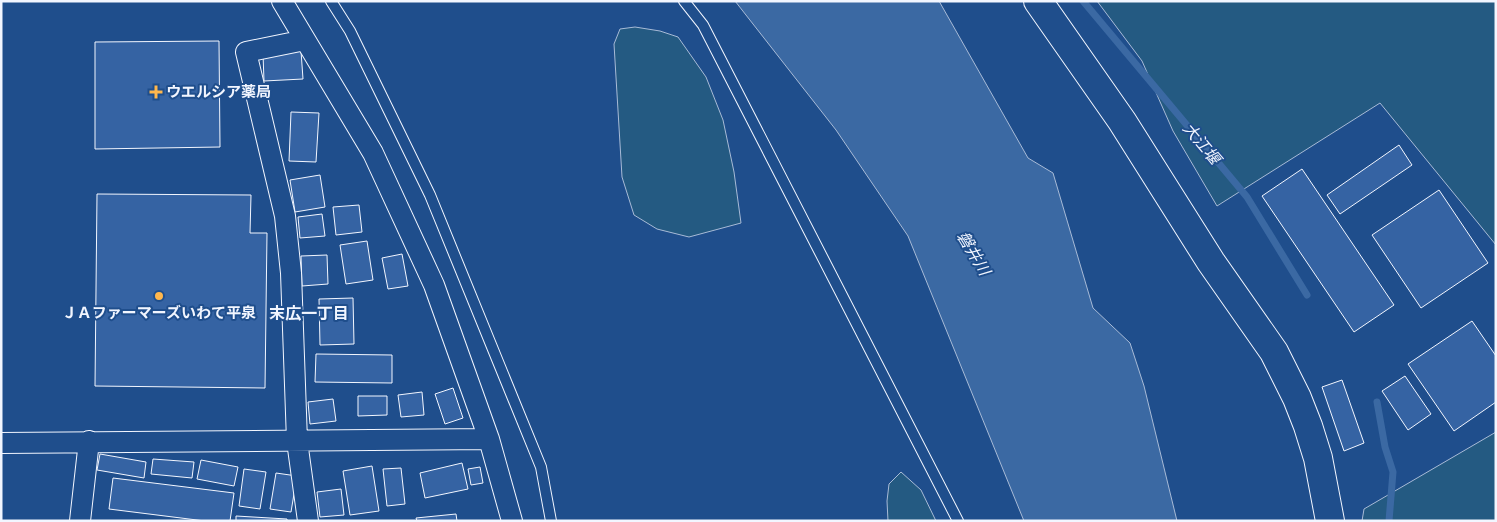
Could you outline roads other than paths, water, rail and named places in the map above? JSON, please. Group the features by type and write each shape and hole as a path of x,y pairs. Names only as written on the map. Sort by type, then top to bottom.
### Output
{"street":[{"path":"282,1 374,153 434,285 489,438 512,521"},
{"path":"1038,1 1122,121 1211,262 1274,352 1297,398 1308,426 1318,458 1330,521"},
{"path":"305,40 246,52 285,216 291,272 297,441 308,521"},
{"path":"1,442 489,438"},
{"path":"80,521 89,441"}],"lane":[{"path":"331,1 350,31 430,195 541,467 551,521"},
{"path":"684,1 703,25 958,521"}],"water":[{"name":"磐井川","path":"735,1 939,1 1028,158 1053,173 1093,308 1130,343 1144,386 1177,521 1024,521 908,236 836,130"}],"waterway":[{"name":"大江堰","path":"1083,1 1247,197 1307,295"},
{"name":"大江堰","path":"1377,402 1385,447 1393,472 1389,521"}],"place":[{"name":"ウエルシア薬局","path":"156,92"},
{"name":"ＪＡファーマーズいわて平泉","path":"159,296"}],"district":[{"name":"末広一丁目","path":"309,313"}]}
